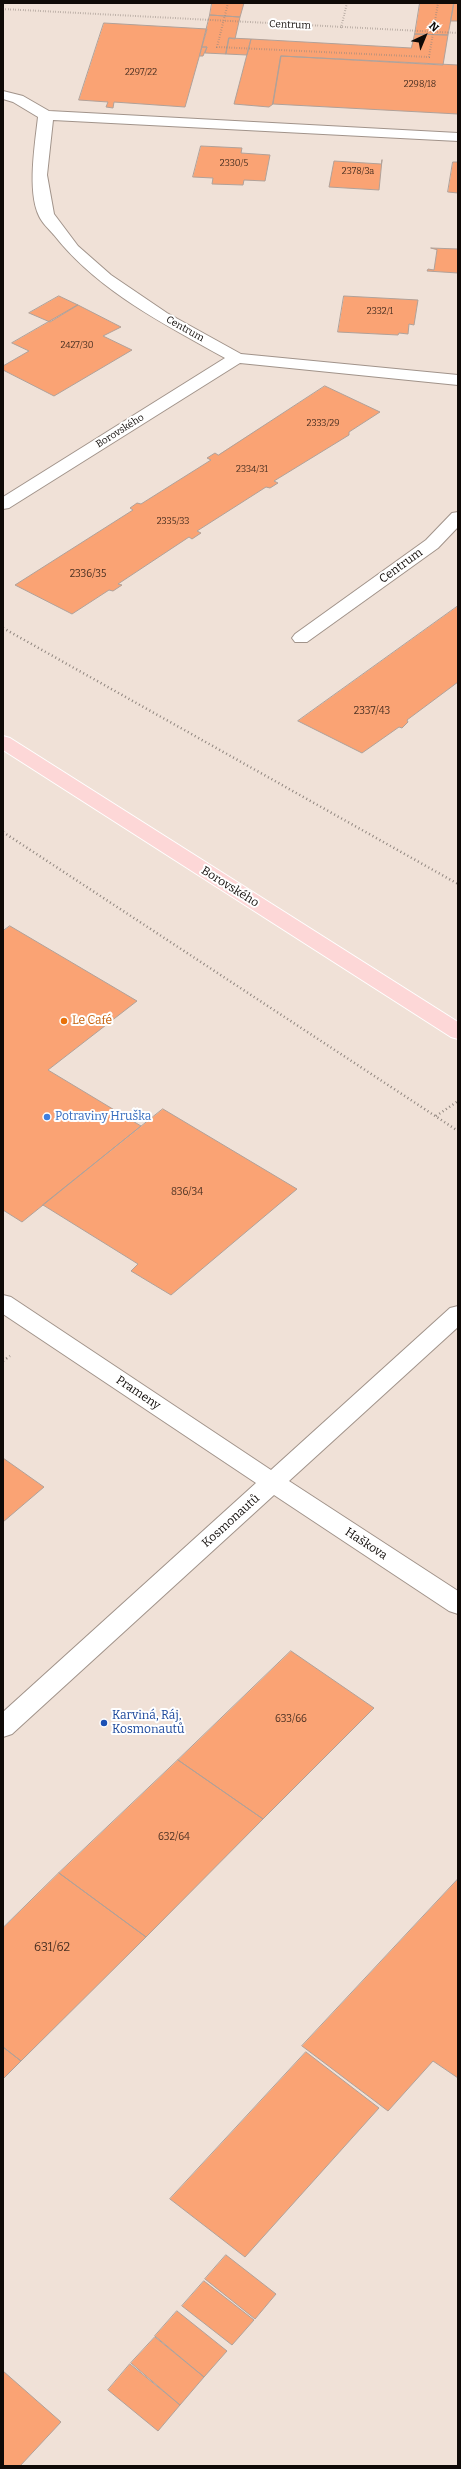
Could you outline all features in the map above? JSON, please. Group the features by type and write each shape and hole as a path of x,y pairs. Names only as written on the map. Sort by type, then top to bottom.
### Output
{"main road":[{"name":"Borovského","path":"3,742 458,1032"}],"street":[{"path":"3,95 18,99 46,116 458,137"},
{"name":"Centrum","path":"46,116 39,175 46,215 73,249 105,278 161,316 237,358 458,380"},
{"name":"Borovského","path":"3,504 237,358"},
{"name":"Centrum","path":"301,638 432,544 458,517"},
{"name":"Prameny","path":"3,1303 273,1484"},
{"name":"Kosmonautů","path":"3,1726 273,1484 458,1314"},
{"name":"Haškova","path":"273,1484 458,1604"}],"path":[{"path":"228,3 217,47 430,57 438,3"},
{"path":"341,28 347,3"},
{"name":"Centrum","path":"3,9 223,22 458,33"},
{"path":"3,628 458,884"},
{"path":"3,832 458,1131"},
{"path":"436,1116 458,1101"}],"building":[{"path":"212,3 244,3 240,17 210,15"},
{"path":"420,3 454,3 448,35 415,34"},
{"path":"454,3 458,3 458,21 451,21"},
{"path":"210,15 240,17 235,39 229,38 226,54 205,53 207,47 202,47"},
{"path":"104,23 207,29 185,107 114,102 113,108 106,107 108,102 79,100"},
{"path":"415,34 448,35 443,65 281,56 273,104 269,107 234,104 251,39 411,48"},
{"path":"229,38 251,39 247,55 226,54"},
{"path":"202,47 207,47 203,56 200,56"},
{"path":"281,56 458,65 458,114 273,104"},
{"path":"201,146 242,148 241,153 270,155 265,181 244,180 243,185 212,184 213,178 193,177"},
{"path":"382,160 379,190 329,187 334,161 381,164"},
{"path":"453,162 458,162 458,193 448,192"},
{"path":"431,248 458,249 458,273 427,271 428,269 434,270 437,250"},
{"path":"59,296 78,305 50,322 29,313"},
{"path":"344,296 418,300 414,325 409,324 408,334 399,333 398,335 338,332"},
{"path":"78,305 121,327 103,336 132,350 54,396 3,370 3,366 29,351 12,343"},
{"path":"325,386 380,412 349,432 349,435 274,481 278,483 270,488 266,487 197,531 201,533 192,539 189,537 118,584 122,585 113,591 109,590 72,614 15,585 133,510 130,508 137,503 141,504 211,460 207,458 215,453 218,455"},
{"path":"458,606 458,682 407,720 408,722 402,728 399,727 362,753 298,721"},
{"path":"10,926 137,1001 48,1070 141,1126 22,1222 3,1210 3,931"},
{"path":"163,1109 297,1189 171,1295 131,1271 138,1264 43,1205"},
{"path":"3,1458 44,1487 3,1522"},
{"path":"291,1651 374,1708 263,1819 178,1760"},
{"path":"178,1760 263,1819 146,1937 59,1873"},
{"path":"59,1873 146,1937 21,2061 3,2047 3,1928"},
{"path":"458,1879 458,2078 433,2061 388,2111 302,2046"},
{"path":"3,2047 21,2061 3,2079"},
{"path":"306,2052 379,2108 245,2257 170,2199"},
{"path":"226,2255 276,2294 255,2319 205,2279"},
{"path":"204,2281 254,2320 232,2345 182,2306"},
{"path":"177,2311 227,2351 204,2377 155,2336"},
{"path":"155,2337 204,2377 180,2405 131,2363"},
{"path":"130,2364 180,2405 158,2431 108,2390"},
{"path":"3,2371 61,2422 20,2466 3,2466"}],"place":[{"name":"Le Café","path":"64,1021"},
{"name":"Potraviny Hruška","path":"47,1117"},
{"name":"Karviná, Ráj, Kosmonautů","path":"104,1723"}]}
